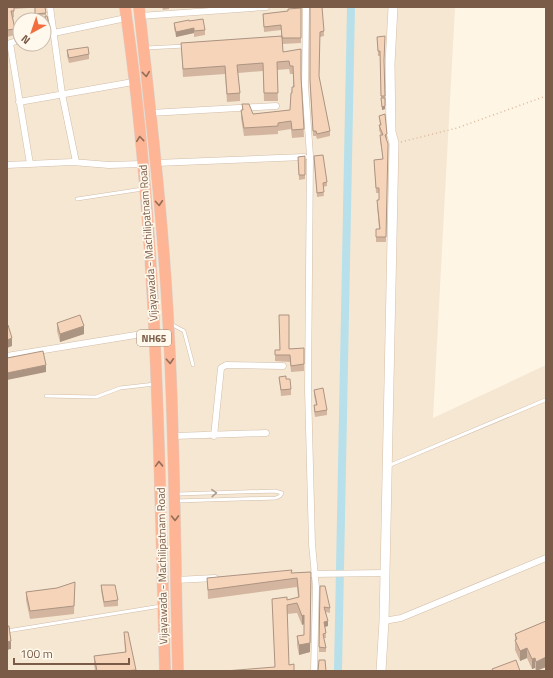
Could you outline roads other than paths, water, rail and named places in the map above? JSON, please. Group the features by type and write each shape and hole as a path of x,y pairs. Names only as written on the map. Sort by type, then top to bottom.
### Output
{"highway":[{"name":"Vijayawada - Machilipatnam Road","path":"126,12 142,164 154,332 157,384 165,671"},
{"name":"Vijayawada - Machilipatnam Road","path":"140,12 156,163 168,323 174,436 178,671"}],"street":[{"path":"50,7 62,94 76,162"},
{"path":"140,12 266,7"},
{"path":"306,7 305,85 310,156 308,389 310,510 317,574 314,671"},
{"path":"381,671 384,621 394,143 392,132 390,64 393,7"},
{"path":"53,33 126,12"},
{"path":"12,42 10,43 30,164"},
{"path":"19,102 134,82"},
{"path":"150,112 276,106"},
{"path":"156,163 310,156"},
{"path":"7,165 76,162 109,165 142,164"},
{"path":"7,356 154,332"},
{"path":"214,436 221,368 226,365 283,366"},
{"path":"174,436 214,436 266,433"},
{"path":"384,621 400,618 546,558"},
{"path":"307,574 384,573"},
{"path":"176,580 222,578"}],"lane":[{"path":"144,48 190,45"},
{"path":"77,198 144,188"},
{"path":"168,323 184,331 193,365"},
{"path":"46,396 96,397 120,388 157,384"},
{"path":"387,467 545,400"},
{"path":"275,491 282,493 276,498 175,497 275,491"},
{"path":"7,631 163,606"}],"waterway":[{"path":"338,671 351,7"}]}
